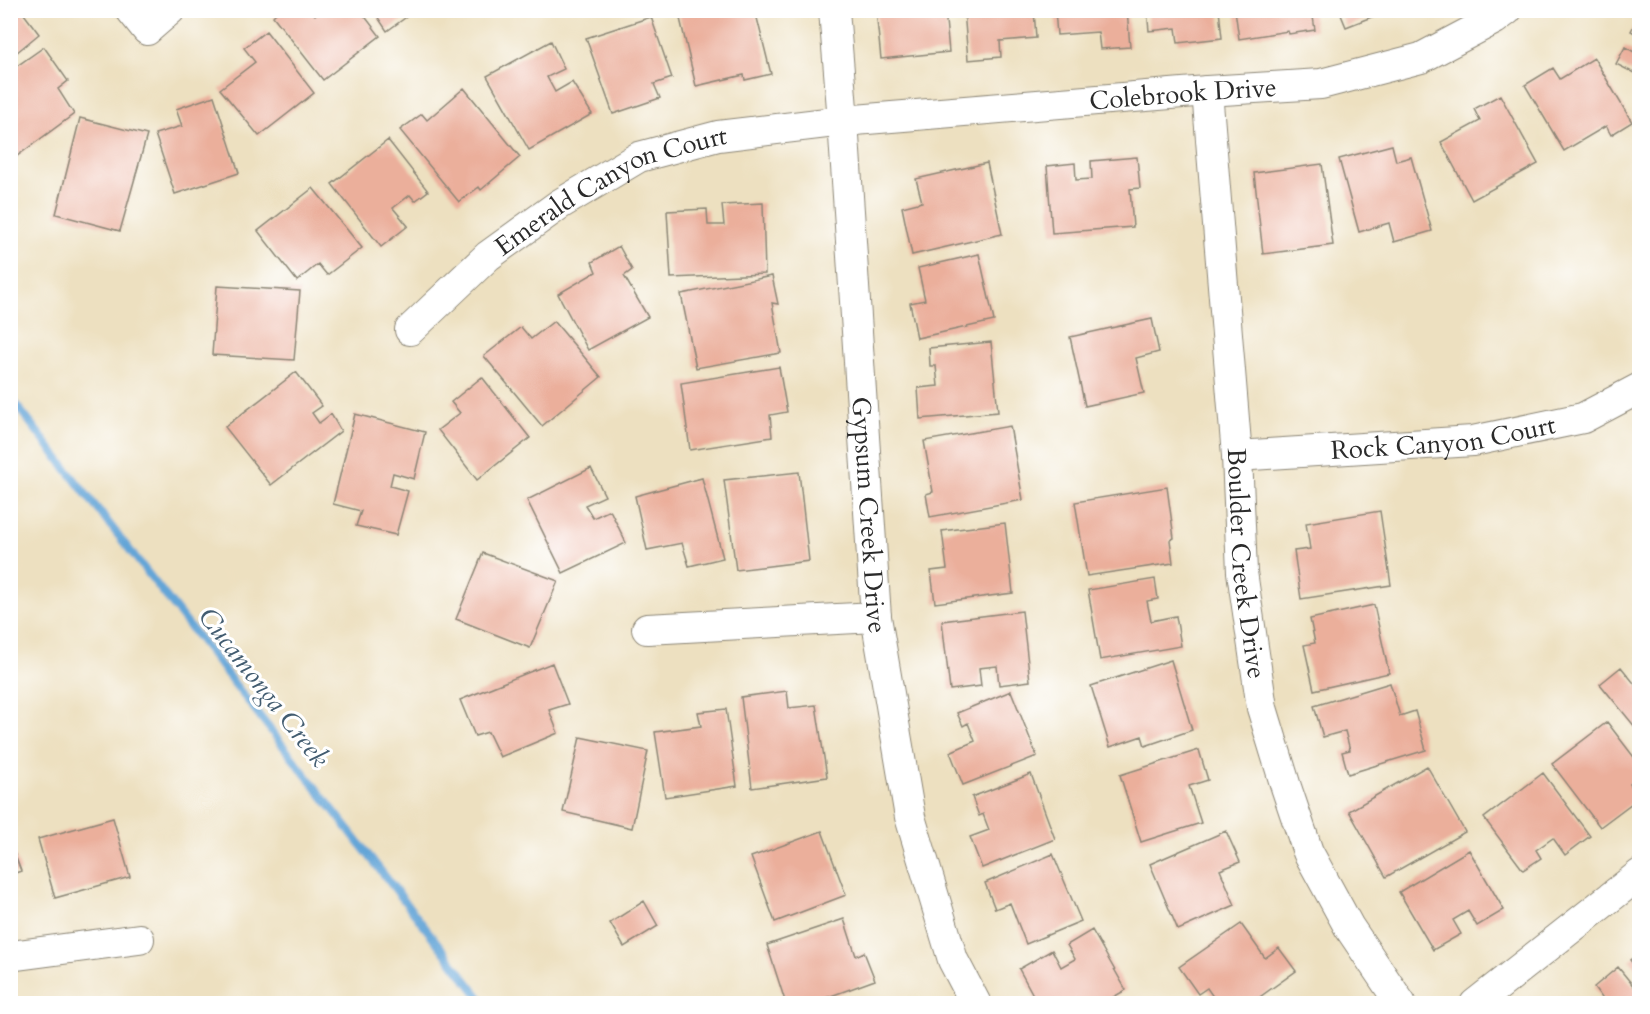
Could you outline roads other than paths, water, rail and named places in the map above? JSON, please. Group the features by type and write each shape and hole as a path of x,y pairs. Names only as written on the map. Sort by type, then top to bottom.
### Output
{"street":[{"path":"139,20 170,10"},
{"name":"Gypsum Creek Drive","path":"834,10 876,616 910,817 953,960 976,1004"},
{"name":"Colebrook Drive","path":"843,122 1207,91 1321,84 1421,58 1495,19 1507,10"},
{"name":"Boulder Creek Drive","path":"1207,91 1237,456 1242,573 1262,708 1308,852 1349,927 1401,1004"},
{"name":"Emerald Canyon Court","path":"410,330 488,256 560,204 639,157 718,136 843,122"},
{"name":"Rock Canyon Court","path":"1237,456 1473,441 1582,418 1640,388"},
{"path":"647,629 876,616"},
{"path":"1475,1004 1640,874"},
{"path":"10,956 139,939"}],"waterway":[{"name":"Cucamonga Creek","path":"10,397 485,1004"}]}
